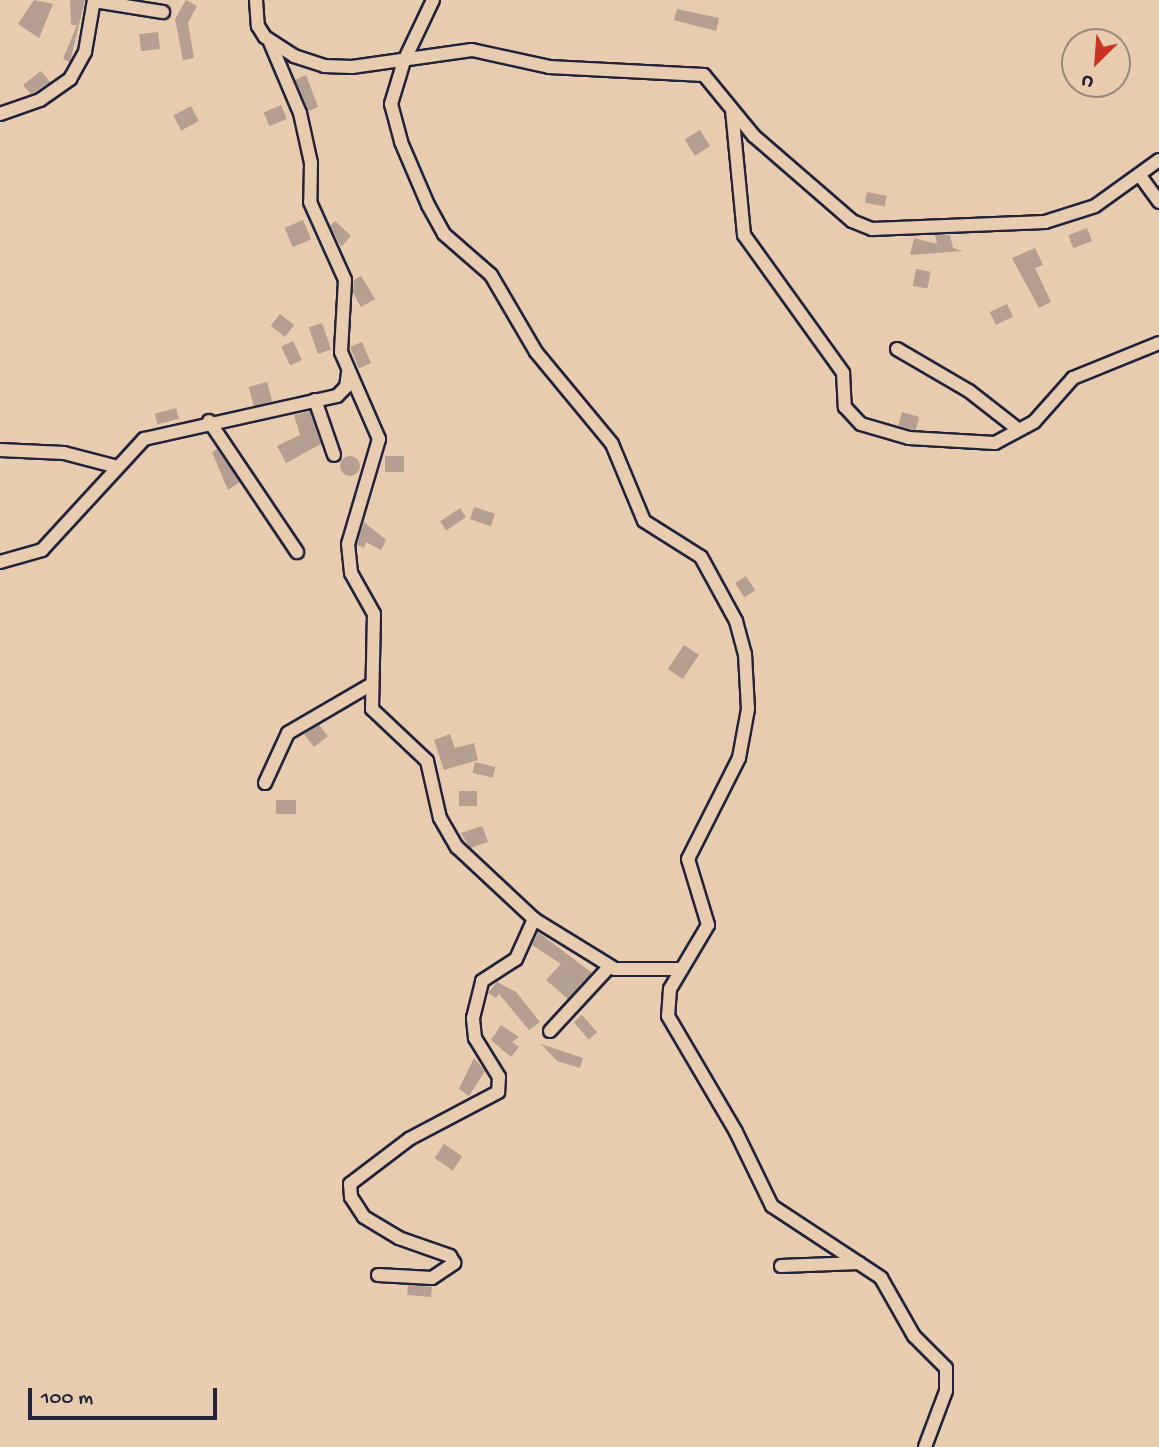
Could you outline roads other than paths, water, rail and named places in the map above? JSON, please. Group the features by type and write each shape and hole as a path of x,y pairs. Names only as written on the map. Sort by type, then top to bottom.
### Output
{"street":[{"path":"256,0 258,26 269,40 300,113 311,163 310,202 345,279 347,309 340,348 379,439 348,544 351,573 373,614 370,685 375,713 427,761 440,818 452,839 534,919 609,967 681,969"},
{"path":"433,0 404,61 392,97 394,122 440,229 491,275 536,352 607,437 644,521 701,557 740,632 749,688 744,733 733,772 689,855 691,876 709,921 681,969 668,998 670,1022 736,1132 765,1196 782,1217 860,1263 885,1283 914,1336 948,1373 944,1399 925,1447"},
{"path":"0,114 40,100 70,79 85,52 94,1 163,12"},
{"path":"269,40 294,56 324,66 404,61 472,50 549,66 692,71 715,82 764,144 852,221 872,229 1045,222 1096,206 1141,177 1159,160"},
{"path":"732,106 744,235 843,373 851,417 887,434 976,445 995,443 1039,418 1073,378 1159,343"},
{"path":"1141,177 1159,202"},
{"path":"897,349 969,391 1019,430"},
{"path":"0,562 42,550 114,466 152,435 341,393 348,368"},
{"path":"315,400 334,455"},
{"path":"209,421 297,552"},
{"path":"0,450 64,453 114,466"},
{"path":"265,783 288,733 370,685"},
{"path":"378,1275 432,1278 454,1263 450,1256 415,1245 364,1217 351,1197 350,1184 409,1139 498,1092 499,1077 475,1038 473,1018 482,981 516,960 534,919"},
{"path":"550,1031 609,967"},
{"path":"781,1266 860,1263"}]}
